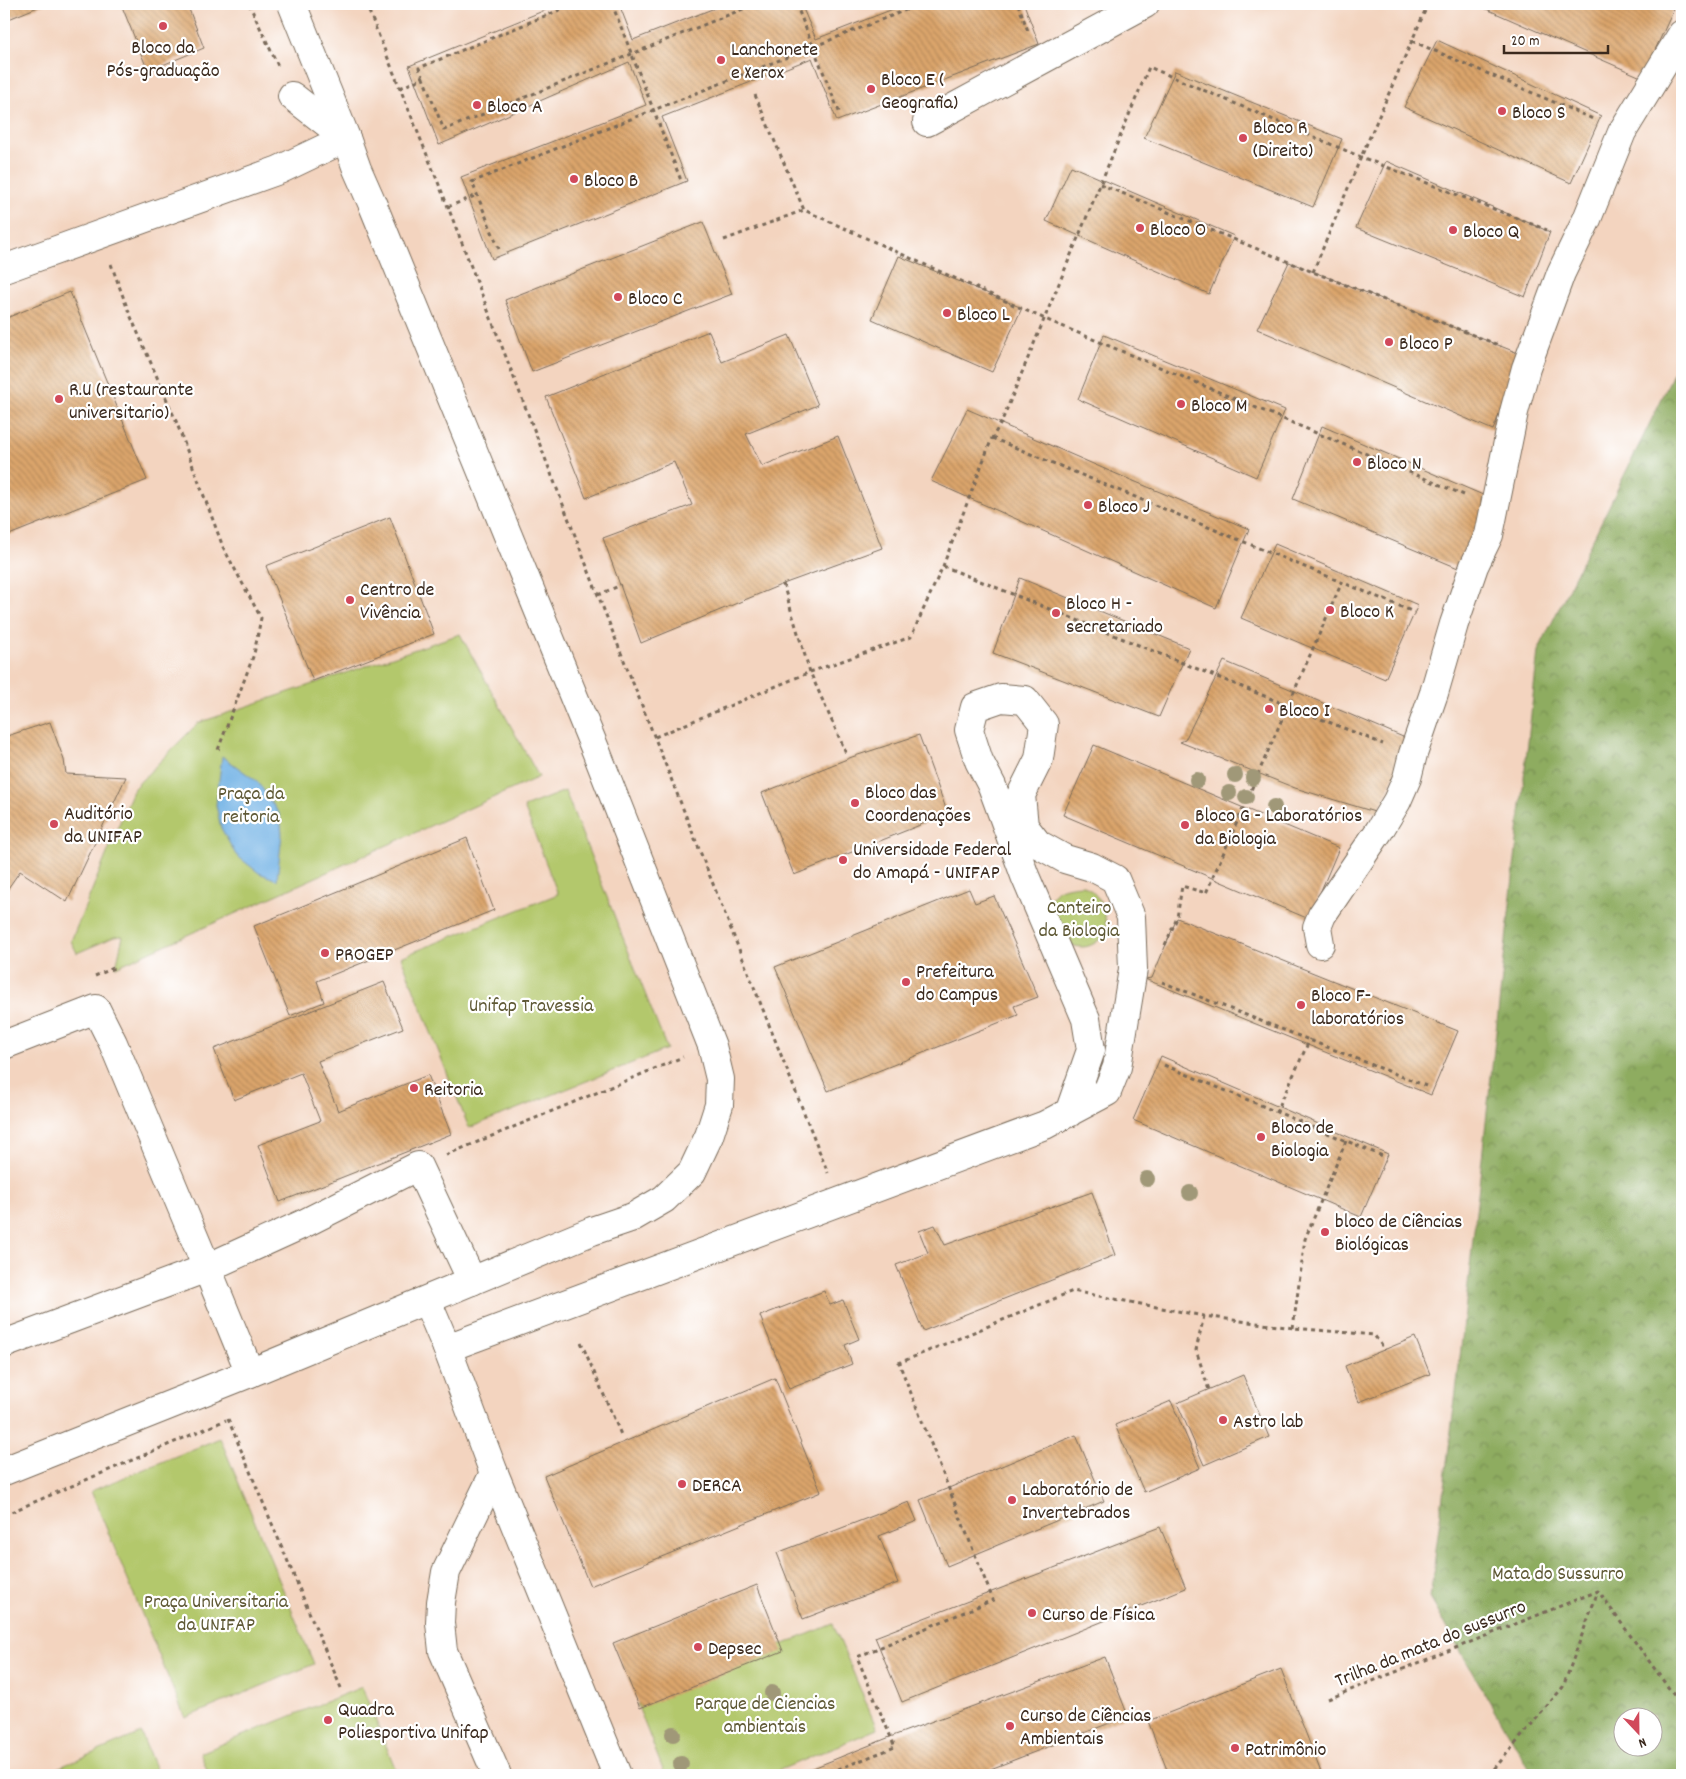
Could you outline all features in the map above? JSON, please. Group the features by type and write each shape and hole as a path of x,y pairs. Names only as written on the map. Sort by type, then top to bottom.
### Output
{"street":[{"path":"4,1471 427,1301 592,1231 633,1217 664,1199 692,1172 709,1136 720,1105 720,1079 712,1046 592,742 357,169 292,4"},
{"path":"927,122 1145,4"},
{"path":"1320,944 1317,927 1322,915 1379,831 1397,801 1407,778 1454,624 1474,566 1489,535 1514,412 1526,368 1561,273 1587,219 1622,132 1682,34"},
{"path":"292,96 346,138"},
{"path":"4,269 279,170 346,138"},
{"path":"447,1348 1035,1128 1069,1113 1107,1092 1117,1067 1133,969 1131,917 1115,879 1092,867 1065,859 1038,844 1024,826 1021,795 1039,759 1044,724 1026,700 1002,698 975,707 970,730 979,761 992,786 1026,876 1086,1019 1091,1050 1069,1113"},
{"path":"4,1046 96,1009 113,1043 250,1373"},
{"path":"4,1344 207,1268 302,1224 418,1166 472,1281"},
{"path":"427,1301 447,1348 494,1473 618,1775"},
{"path":"494,1473 446,1572 440,1623 443,1651 496,1775"}],"path":[{"path":"248,4 292,96"},
{"path":"366,4 448,208 598,595 830,1176"},
{"path":"574,4 420,68 444,130 754,4"},
{"path":"612,4 682,183"},
{"path":"796,4 840,114"},
{"path":"499,249 472,182 921,4"},
{"path":"1018,4 1030,39"},
{"path":"1313,272 1428,4"},
{"path":"1412,41 1598,121"},
{"path":"655,737 810,672 911,637 944,566 992,438 1001,423 1045,319 1149,66 1361,157 1550,232"},
{"path":"400,88 423,78"},
{"path":"755,95 804,210 1045,319 1469,497"},
{"path":"1100,184 1313,272 1505,347"},
{"path":"448,208 477,195"},
{"path":"724,240 804,210"},
{"path":"108,256 128,310 176,421 223,547 261,618 254,654 218,750"},
{"path":"992,438 1414,612"},
{"path":"944,566 1387,746"},
{"path":"1162,952 1177,918 1182,886 1206,893 1342,582"},
{"path":"783,584 810,672 846,755"},
{"path":"598,595 621,585"},
{"path":"90,978 116,967"},
{"path":"1160,981 1426,1086"},
{"path":"1276,1113 1310,1039"},
{"path":"418,1166 712,1046"},
{"path":"1164,1065 1384,1157"},
{"path":"1293,1328 1305,1240 1346,1141"},
{"path":"823,1775 895,1747 856,1658 994,1600 899,1363 1073,1291 1204,1316 1293,1328 1374,1335 1385,1350"},
{"path":"1204,1316 1196,1350 1209,1390"},
{"path":"581,1342 622,1437"},
{"path":"4,1515 228,1419 341,1688"},
{"path":"1598,1591 1682,1705"},
{"path":"1489,1775 1563,1687 1598,1591"},
{"name":"Trilha da mata do sussurro","path":"1328,1699 1598,1591"}],"shaded area":[{"name":"Universidade Federal do Amapá - UNIFAP","path":"4,4 1682,4 1682,1775 4,1775"}],"green space":[{"name":"Mata do Sussurro","path":"1682,352 1682,1775 1532,1775 1430,1598 1458,1375 1538,651 1665,392"},
{"name":"Praça da reitoria","path":"460,634 539,777 116,967 123,936 114,937 77,953 71,941 134,788 198,723"},
{"name":"Unifap Travessia","path":"565,791 667,1049 469,1128 401,957 558,894 524,807"},
{"name":"Canteiro da Biologia","path":"1083,885 1095,894 1099,900 1106,920 1106,934 1095,943 1086,947 1063,942 1051,911 1050,903 1052,896 1058,890"},
{"name":"Praça Universitaria da UNIFAP","path":"220,1438 314,1664 185,1718 91,1491"},
{"name":"Parque de Ciencias ambientais","path":"833,1624 877,1729 768,1775 665,1775 637,1704"},
{"name":"Quadra Poliesportiva Unifap","path":"362,1687 398,1775 209,1775 200,1753"},
{"path":"141,1733 158,1775 41,1775"}],"water":[{"path":"222,756 258,782 280,815 282,834 277,880 259,873 236,855 221,828 216,805"}],"building":[{"path":"4,4 45,4 4,21"},
{"name":"Bloco da Pós-graduação","path":"121,4 187,4 204,48 148,71"},
{"path":"560,4 619,4 633,40 725,4 801,4 816,39 906,4 1024,4 1039,44 837,121 812,58 662,117 687,181 492,259 461,177 646,105 629,62 439,145 409,66"},
{"path":"1475,4 1662,4 1674,9 1641,77"},
{"name":"Bloco S","path":"1437,40 1601,116 1571,183 1404,107"},
{"name":"Bloco R (Direito)","path":"1175,71 1342,139 1313,207 1144,138"},
{"name":"Bloco Q","path":"1386,161 1550,232 1525,297 1356,228"},
{"name":"Bloco O","path":"1071,166 1234,236 1209,294 1046,221"},
{"name":"Bloco C","path":"703,222 732,294 532,372 505,300"},
{"name":"Bloco L","path":"899,256 1022,308 992,372 872,319"},
{"name":"Bloco P","path":"1289,262 1523,355 1493,430 1257,329"},
{"name":"R.U (restaurante universitario)","path":"70,292 147,480 4,537 4,319"},
{"path":"709,331 722,362 789,335 818,405 746,434 762,466 838,436 882,548 783,584 641,643 603,538 692,505 674,462 586,498 546,397"},
{"name":"Bloco M","path":"1104,335 1285,410 1256,477 1078,399"},
{"name":"Bloco J","path":"967,409 1249,529 1216,608 931,481"},
{"name":"Bloco N","path":"1322,426 1490,498 1458,568 1293,499"},
{"name":"Centro de Vivência","path":"390,517 434,634 313,681 266,566"},
{"name":"Bloco K","path":"1275,544 1418,605 1385,679 1241,618"},
{"name":"Bloco H - secretariado","path":"1020,578 1189,648 1159,717 993,653"},
{"name":"Bloco I","path":"1224,661 1410,740 1378,813 1295,788 1180,742 1185,740"},
{"name":"Auditório da UNIFAP","path":"50,722 64,760 66,774 126,777 67,902 20,871 4,894 4,737"},
{"name":"Bloco das Coordenações","path":"919,735 948,814 794,875 762,793 852,757"},
{"name":"Bloco G - Laboratórios da Biologia","path":"1094,745 1339,848 1309,919 1063,815"},
{"name":"PROGEP","path":"467,838 494,910 317,981 324,1002 290,1016 254,926"},
{"name":"Prefeitura do Campus","path":"969,889 975,903 994,896 1038,997 1014,1006 1018,1015 828,1091 775,967"},
{"name":"Bloco F- laboratórios","path":"1177,918 1458,1031 1431,1095 1145,979 1152,978"},
{"name":"Reitoria","path":"384,982 403,1028 318,1061 338,1111 428,1075 451,1134 280,1202 258,1145 320,1121 301,1073 234,1100 214,1049"},
{"name":"Bloco de Biologia","path":"1161,1056 1388,1154 1361,1217 1133,1120"},
{"path":"1092,1192 1115,1255 923,1331 896,1265 928,1253 919,1231 935,1225 945,1245"},
{"path":"824,1291 830,1305 843,1300 859,1339 845,1345 852,1364 789,1389 760,1316"},
{"path":"1415,1337 1430,1374 1359,1402 1345,1366"},
{"name":"Astro lab","path":"1243,1375 1269,1437 1204,1465 1177,1403"},
{"name":"DERCA","path":"775,1378 821,1492 590,1586 544,1476"},
{"name":"Laboratório de Invertebrados","path":"1171,1401 1200,1468 1144,1492 1115,1425"},
{"name":"Laboratório de Invertebrados","path":"1076,1435 1104,1501 947,1566 920,1500"},
{"path":"909,1502 917,1521 879,1536 898,1583 803,1619 777,1553"},
{"name":"Curso de Física","path":"1160,1527 1186,1588 902,1702 875,1637"},
{"name":"Depsec","path":"757,1585 783,1651 640,1708 613,1643"},
{"name":"Curso de Ciências Ambientais","path":"1105,1657 1128,1716 975,1775 796,1775 890,1737"},
{"name":"Patrimônio","path":"1281,1669 1322,1775 1169,1775 1148,1721"}],"place":[{"name":"Bloco da Pós-graduação","path":"163,26"},
{"name":"Lanchonete e Xerox","path":"721,60"},
{"name":"Bloco E ( Geografia)","path":"871,89"},
{"name":"Bloco A","path":"477,105"},
{"name":"Bloco S","path":"1502,111"},
{"name":"Bloco R (Direito)","path":"1243,138"},
{"name":"Bloco B","path":"574,179"},
{"name":"Bloco O","path":"1140,228"},
{"name":"Bloco Q","path":"1453,230"},
{"name":"Bloco C","path":"618,297"},
{"name":"Bloco L","path":"947,313"},
{"name":"Bloco P","path":"1389,342"},
{"name":"R.U (restaurante universitario)","path":"59,399"},
{"name":"Bloco M","path":"1181,404"},
{"name":"Bloco N","path":"1357,462"},
{"name":"Bloco J","path":"1088,505"},
{"name":"Centro de Vivência","path":"350,600"},
{"name":"Bloco K","path":"1330,610"},
{"name":"Bloco H - secretariado","path":"1056,613"},
{"name":"Bloco I","path":"1269,709"},
{"name":"Bloco das Coordenações","path":"855,803"},
{"name":"Auditório da UNIFAP","path":"54,824"},
{"name":"Bloco G - Laboratórios da Biologia","path":"1185,825"},
{"name":"Universidade Federal do Amapá - UNIFAP","path":"843,860"},
{"name":"PROGEP","path":"325,953"},
{"name":"Prefeitura do Campus","path":"906,982"},
{"name":"Bloco F- laboratórios","path":"1301,1005"},
{"name":"Reitoria","path":"414,1088"},
{"name":"Bloco de Biologia","path":"1261,1137"},
{"name":"bloco de Ciências Biológicas","path":"1325,1232"},
{"name":"Astro lab","path":"1223,1420"},
{"name":"DERCA","path":"682,1484"},
{"name":"Laboratório de Invertebrados","path":"1012,1500"},
{"name":"Curso de Física","path":"1032,1613"},
{"name":"Depsec","path":"698,1647"},
{"name":"Quadra Poliesportiva Unifap","path":"328,1720"},
{"name":"Curso de Ciências Ambientais","path":"1010,1726"},
{"name":"Patrimônio","path":"1235,1748"}]}
